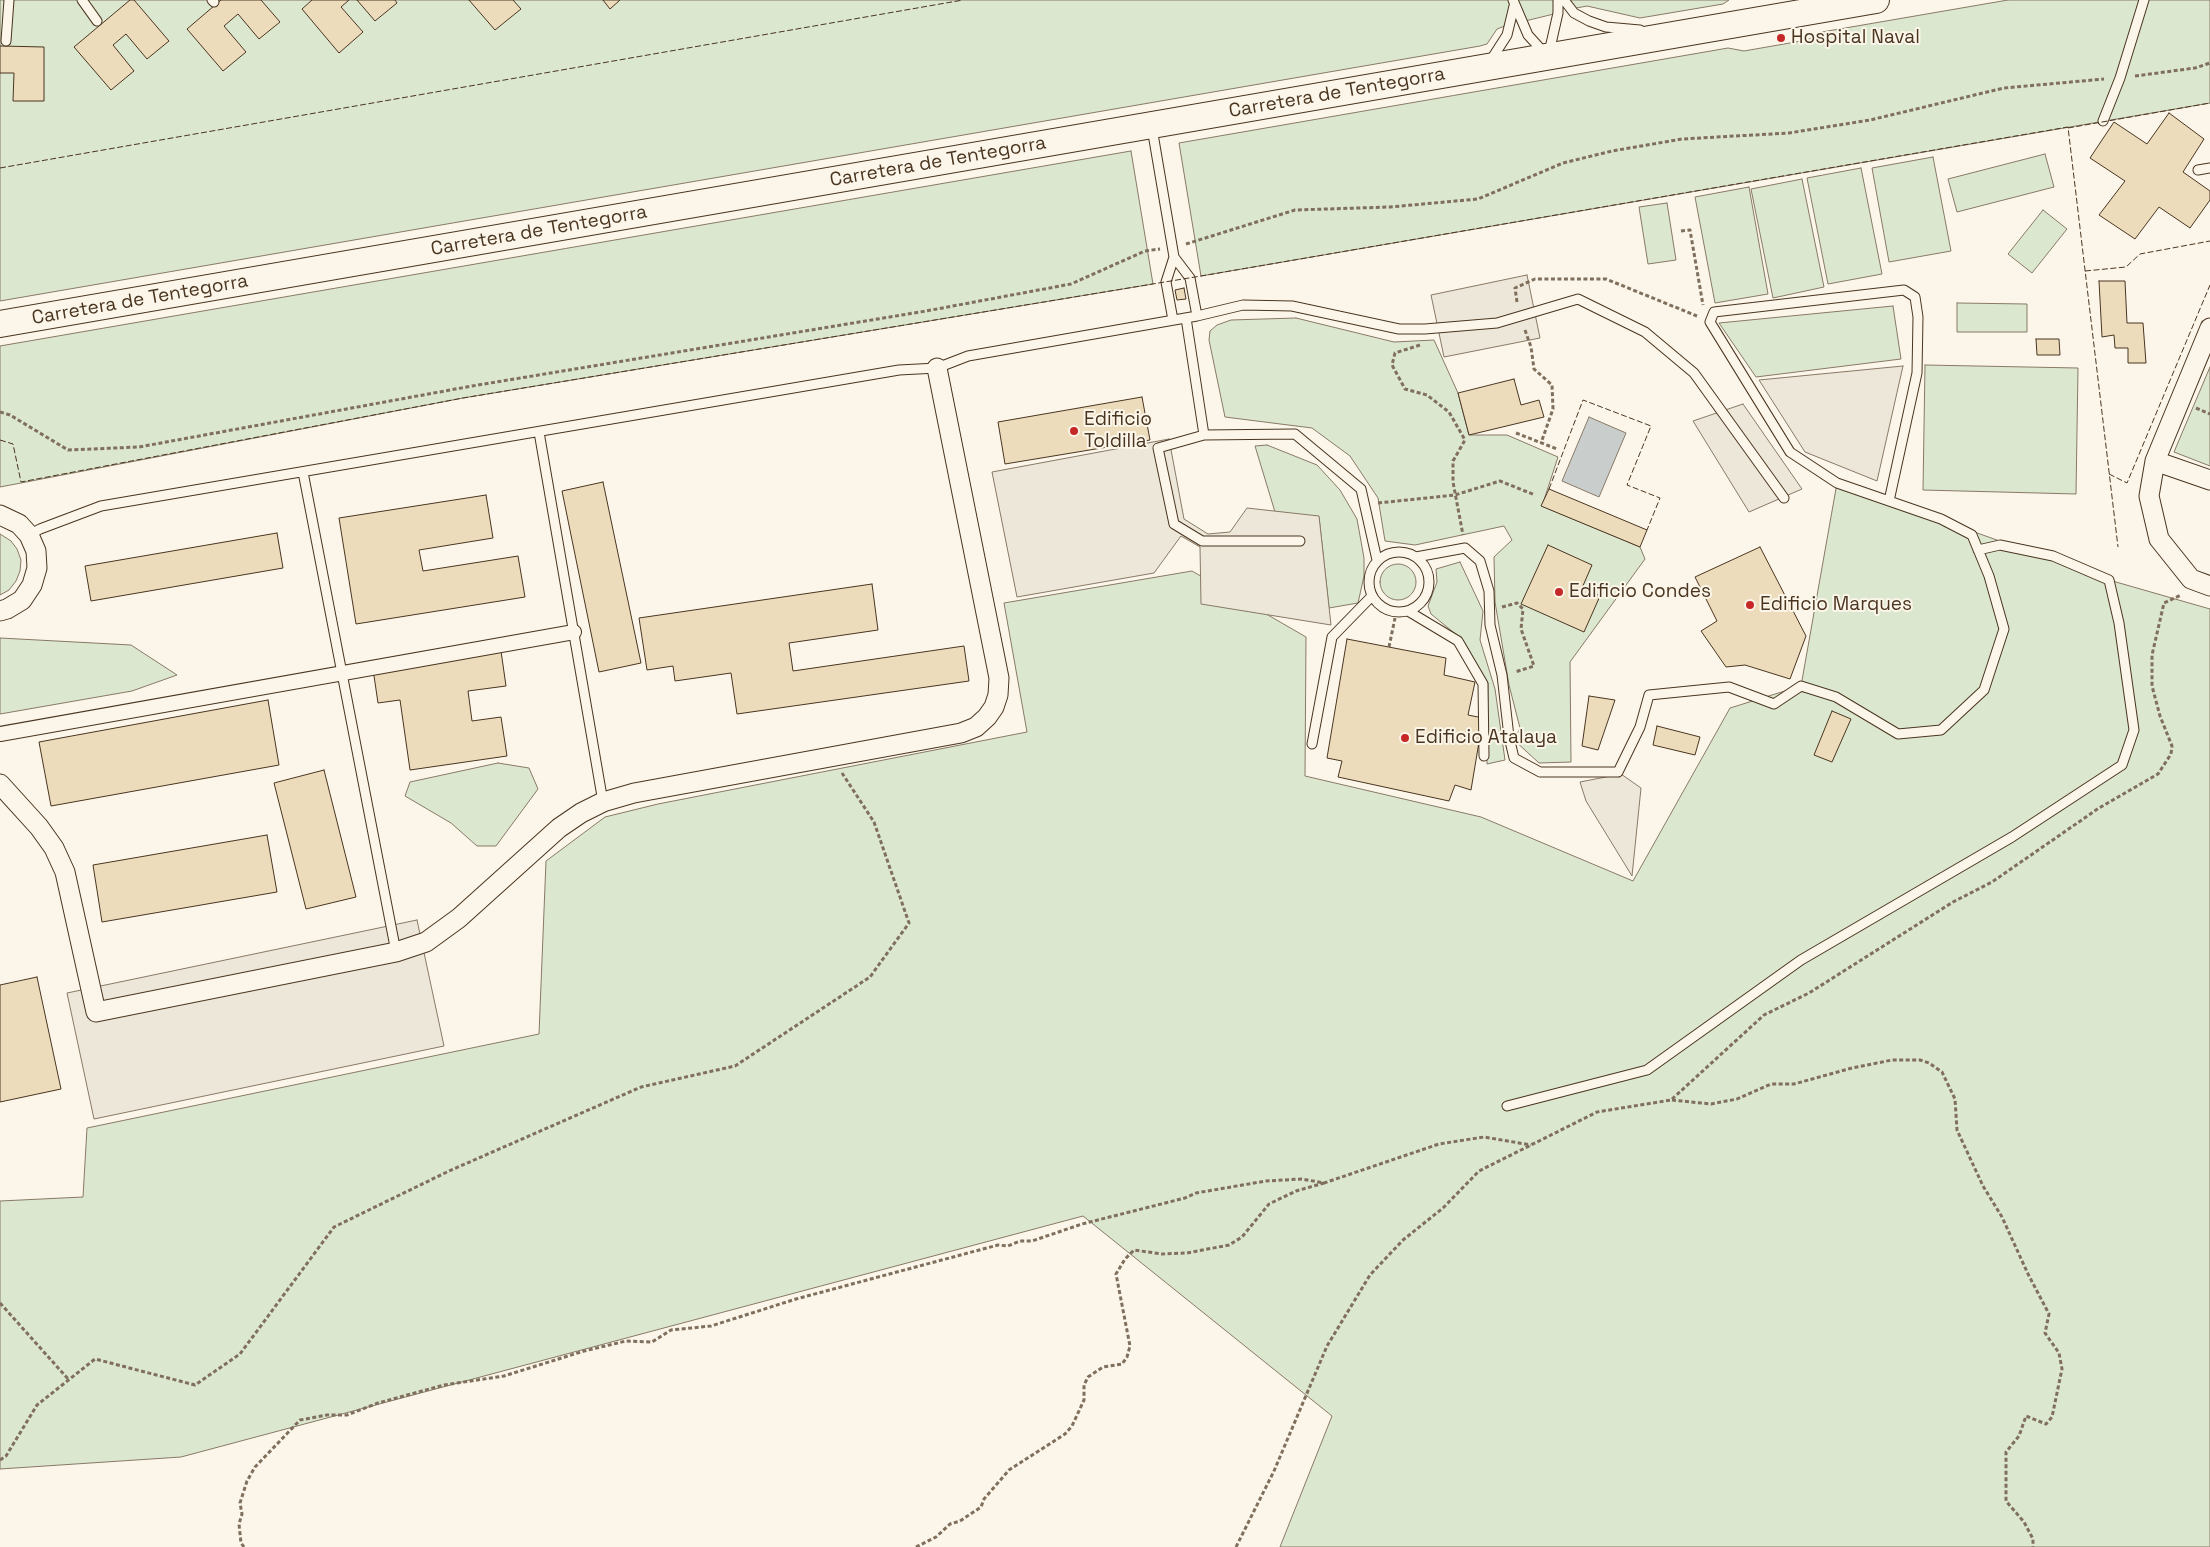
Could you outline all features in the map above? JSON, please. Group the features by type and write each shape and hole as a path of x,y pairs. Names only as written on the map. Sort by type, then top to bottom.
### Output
{"main road":[{"name":"Carretera de Tentegorra","path":"0,324 1876,0"}],"street":[{"path":"2210,328 2155,461 2149,496 2159,539 2191,579 2210,586"},
{"path":"0,784 39,827 54,848 65,872 96,1012 396,952 426,942 459,918 559,828 581,813 603,802 634,793 961,733 976,727 987,717 998,695 999,678 937,368"},
{"path":"2155,461 2210,480"},
{"path":"0,515 19,524 29,535 36,551 37,568 32,585 22,600 0,611"},
{"path":"0,734 574,632"}],"lane":[{"path":"6,41 9,0"},
{"path":"82,0 97,21"},
{"path":"1548,57 1558,13 1558,0"},
{"path":"1564,0 1574,13 1580,17 1606,26 1680,35"},
{"path":"2103,121 2120,78 2144,0"},
{"path":"1513,3 1528,35 1548,57"},
{"path":"1485,68 1502,46 1507,36 1513,3"},
{"path":"1152,126 1174,257 1166,282 1173,320"},
{"path":"2198,170 2210,168"},
{"path":"1174,257 1190,278 1196,316"},
{"path":"1416,557 1465,548 1480,561 1489,591 1490,625 1502,675 1509,737 1514,758 1540,772 1618,772 1640,727 1649,695 1729,687 1774,704 1801,686 1836,697 1898,734 1941,730 1984,690 2004,630 1989,576 1972,535 1941,519 1837,484 1790,452 1710,322 1714,312 1904,290 1914,297 1918,318 1917,373 1889,501"},
{"path":"29,535 101,506 890,372 937,368 968,356 1186,318 1243,305 1292,306 1399,329 1440,328 1498,322 1578,299 1645,332 1694,373 1784,498"},
{"path":"1186,318 1204,435"},
{"path":"539,432 603,802"},
{"path":"1300,541 1202,541 1174,524 1158,448 1204,435 1296,434 1361,489 1377,560"},
{"path":"303,472 340,674 396,952"},
{"path":"1507,1106 1647,1070 1801,960 2012,837 2122,765 2134,730 2119,623 2110,580 2053,556 2000,545 1978,550"},
{"path":"1401,551 1416,557 1424,564 1428,574 1429,585 1426,595 1418,606 1408,611 1396,612 1380,606 1372,596 1368,579 1371,568 1377,560 1391,552 1401,551"},
{"path":"1312,744 1332,637 1372,596"},
{"path":"1408,611 1458,641 1483,684 1484,756"}],"path":[{"path":"1196,243 1294,210 1399,206 1478,199 1563,163 1612,151 1682,139 1789,133 1870,120 2004,88 2120,78 2195,68 2210,63"},
{"path":"1681,231 1690,230 1702,303 1710,322"},
{"path":"0,412 10,415 68,450 139,447 472,386 926,311 1061,286 1071,284 1145,251"},
{"path":"1540,443 1553,409 1552,384 1534,369 1531,347 1520,316 1515,288 1535,279 1606,279 1710,322"},
{"path":"1440,328 1420,345 1395,352 1392,365 1405,389 1427,395 1449,412 1464,440 1453,461 1453,482 1465,548"},
{"path":"1516,433 1557,449"},
{"path":"1364,505 1455,495 1500,481 1535,494"},
{"path":"1671,1100 1764,1015 1809,993 1953,902 1992,882 2099,808 2158,774 2170,754 2172,746 2160,716 2152,686 2152,655 2164,603 2181,595 2189,598"},
{"path":"1502,675 1534,666 1521,629 1523,609 1518,603"},
{"path":"1389,647 1396,612"},
{"path":"0,1460 6,1456 37,1405 95,1359 195,1385 240,1354 334,1227 448,1171 641,1087 735,1066 870,977 909,923 874,822 831,756"},
{"path":"1236,1547 1274,1471 1327,1346 1370,1275 1403,1240 1443,1208 1479,1171 1597,1112 1671,1100 1711,1104 1737,1099 1771,1084 1794,1084 1852,1068 1892,1060 1920,1060 1929,1063 1942,1072 1955,1099 1957,1130 1983,1186 2002,1217 2049,1314 2045,1333 2059,1353 2062,1369 2052,1418 2046,1424 2026,1416 2019,1436 2006,1452 2006,1501 2024,1522 2033,1539 2033,1547"},
{"path":"916,1547 936,1537 950,1524 960,1521 981,1507 984,1499 1009,1470 1065,1434 1072,1426 1084,1400 1084,1385 1088,1377 1103,1367 1122,1364 1127,1358 1130,1346 1116,1274 1124,1259 1134,1250 1162,1254 1186,1253 1229,1245 1242,1238 1269,1204 1296,1191 1439,1144 1484,1137 1532,1145"},
{"path":"244,1547 241,1543 239,1524 242,1514 240,1503 247,1481 255,1467 300,1420 327,1415 347,1414 378,1403 444,1385 504,1376 584,1351 626,1341 652,1342 671,1330 711,1326 796,1299 998,1245 1008,1246 1020,1240 1032,1241 1082,1224 1185,1198 1196,1193 1266,1181 1302,1179 1324,1183"},
{"path":"0,1302 69,1380"}],"green space":[{"path":"0,0 1558,0 1558,13 1521,22 1514,7 1510,24 1497,29 1487,44 1480,46 0,301"},
{"path":"1564,0 1729,0 1723,4 1640,18 1587,6 1571,9"},
{"path":"2008,0 2210,0 2210,103 1201,276 1179,143 1728,48 1744,51 1807,40 1822,32"},
{"path":"1131,151 1153,284 463,398 0,487 0,346"},
{"path":"2045,154 2054,187 1957,212 1948,179"},
{"path":"1933,157 1951,251 1889,262 1872,168"},
{"path":"1861,168 1882,274 1828,284 1807,178"},
{"path":"1802,179 1824,287 1773,298 1751,189"},
{"path":"1749,187 1768,294 1715,303 1695,197"},
{"path":"1667,203 1676,260 1648,264 1639,207"},
{"path":"2043,210 2067,229 2032,273 2008,254"},
{"path":"1957,303 2027,304 2027,332 1957,332"},
{"path":"1893,306 1901,359 1756,377 1719,323"},
{"path":"1296,318 1394,342 1434,340 1458,393 1469,435 1507,435 1558,457 1542,506 1640,547 1645,559 1570,662 1571,762 1539,763 1514,740 1520,728 1509,685 1495,602 1494,557 1512,540 1504,526 1415,545 1385,541 1378,498 1350,456 1312,428 1225,417 1209,340 1210,331 1217,325 1231,320"},
{"path":"1925,365 2078,368 2076,494 1923,490"},
{"path":"2210,367 2210,466 2174,452"},
{"path":"1267,445 1317,465 1340,490 1357,519 1364,558 1364,576 1358,603 1329,608 1319,517 1275,512 1255,446"},
{"path":"1837,483 2109,580 2210,609 2210,1547 1280,1547 1332,1416 1083,1216 181,1457 0,1469 0,1201 83,1197 87,1128 539,1034 546,861 605,817 658,804 1027,732 1004,603 1192,571 1306,637 1305,776 1481,817 1633,881 1730,708 1801,686"},
{"path":"0,534 11,541 17,549 21,560 20,571 16,581 9,590 0,595"},
{"path":"1460,562 1483,611 1480,640 1495,689 1505,760 1487,764 1488,683 1463,640 1431,614 1428,606 1437,582 1436,569"},
{"path":"1398,564 1405,565 1411,569 1415,575 1415,589 1411,595 1405,599 1398,600 1391,599 1385,595 1381,589 1380,582 1381,575 1385,569 1391,565"},
{"path":"0,638 131,645 177,675 132,691 0,714"},
{"path":"498,763 529,768 538,789 496,846 477,846 451,823 405,796 410,782"}],"shaded area":[{"path":"1527,275 1540,338 1444,357 1431,295"},
{"path":"1903,366 1877,481 1805,452 1759,380"},
{"path":"1743,404 1802,489 1749,512 1693,421"},
{"path":"1589,417 1626,433 1599,497 1562,481"},
{"path":"1169,439 1184,519 1208,534 1230,532 1247,508 1319,516 1331,625 1201,604 1200,547 1181,536 1154,573 1017,597 992,472"},
{"path":"1621,774 1641,788 1632,876 1586,801 1580,782"},
{"path":"417,920 444,1046 94,1119 67,993"}],"building":[{"path":"130,0 134,0 169,41 147,59 126,34 113,45 134,71 111,90 74,47"},
{"path":"221,0 261,0 280,22 259,39 238,14 224,26 246,52 223,71 187,29"},
{"path":"312,0 349,0 341,7 363,32 339,53 302,9"},
{"path":"357,0 395,0 397,3 375,21"},
{"path":"469,0 513,0 521,9 495,30"},
{"path":"603,0 620,0 610,9"},
{"path":"0,46 44,47 44,101 13,101 14,73 0,73"},
{"path":"2169,113 2204,139 2183,172 2210,191 2210,200 2190,228 2159,207 2135,239 2099,215 2125,181 2090,158 2114,122 2147,144"},
{"path":"2099,281 2125,281 2127,323 2143,323 2146,363 2128,363 2128,348 2115,348 2114,335 2102,337"},
{"path":"1184,288 1186,299 1177,300 1175,290"},
{"path":"2036,339 2059,339 2060,355 2037,355"},
{"path":"1514,379 1521,405 1539,400 1544,417 1469,435 1458,393"},
{"name":"Edificio Toldilla","path":"1142,397 1150,440 1005,464 998,422"},
{"path":"603,482 641,663 599,672 562,491"},
{"path":"1549,489 1647,530 1640,547 1541,506"},
{"path":"486,495 493,538 419,550 423,571 518,556 525,597 356,624 339,518"},
{"path":"277,533 283,568 91,601 85,566"},
{"name":"Edificio Condes","path":"1548,545 1592,565 1582,588 1600,596 1584,632 1521,604"},
{"name":"Edificio Marques","path":"1760,547 1806,636 1790,679 1745,665 1726,667 1701,631 1717,621 1695,577"},
{"path":"872,584 878,630 789,643 793,671 964,646 969,681 737,714 731,673 675,681 673,666 647,670 639,618"},
{"name":"Edificio Atalaya","path":"1347,639 1446,658 1444,675 1475,682 1468,715 1483,718 1471,790 1455,785 1449,801 1338,777 1342,761 1327,758"},
{"path":"501,651 506,686 468,691 472,721 501,717 507,756 410,770 400,700 378,703 373,669"},
{"path":"1589,696 1615,700 1598,750 1582,746"},
{"path":"268,700 279,765 51,806 39,742"},
{"path":"1832,711 1851,719 1832,762 1814,755"},
{"path":"1657,726 1700,737 1695,755 1653,745"},
{"path":"324,770 356,897 306,909 274,783"},
{"path":"267,835 277,892 102,922 93,865"},
{"path":"37,977 61,1089 0,1102 0,985"}],"fence":[{"path":"0,168 963,0"},
{"path":"2068,128 2210,103"},
{"path":"0,440 13,444 21,482 463,398 1201,276 2068,127 2118,547"},
{"path":"2085,271 2126,267 2140,254 2210,241"},
{"path":"2109,474 2127,483 2210,285"},
{"path":"1549,489 1583,400 1651,426 1627,485 1660,498 1647,530"}],"place":[{"name":"Hospital Naval","path":"1781,38"},
{"name":"Edificio Toldilla","path":"1074,431"},
{"name":"Edificio Condes","path":"1559,592"},
{"name":"Edificio Marques","path":"1750,605"},
{"name":"Edificio Atalaya","path":"1405,738"}]}
